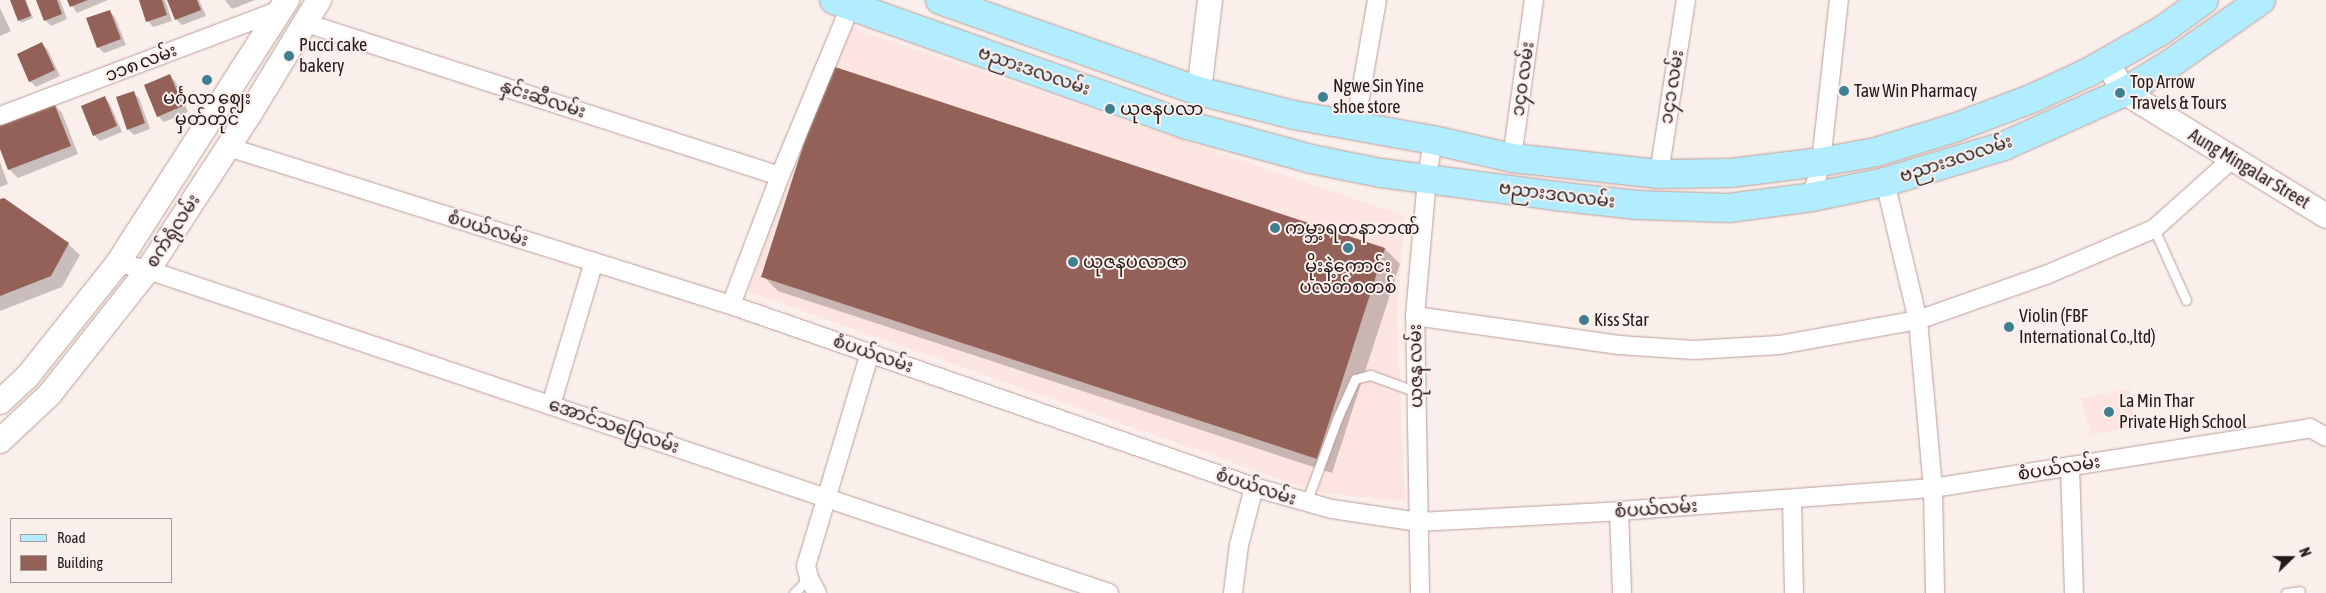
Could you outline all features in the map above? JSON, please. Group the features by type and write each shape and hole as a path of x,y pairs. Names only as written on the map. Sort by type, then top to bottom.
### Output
{"main road":[{"name":"စက်ရုံလမ်း","path":"0,441 50,394 148,270 228,147 319,0"},
{"name":"ဗညားဒလလမ်း","path":"940,0 1199,92 1294,115 1432,140 1512,158 1658,174 1731,173 1821,162 1876,152 1954,128 2034,98 2107,62 2161,31 2204,0"},
{"path":"1199,92 1210,0"},
{"name":"ဗညားဒလလမ်း","path":"846,2 1187,125 1311,159 1381,173 1555,196 1638,205 1728,208 1812,197 1885,182 2004,146 2124,92 2170,64 2261,0"},
{"name":"စက်ရုံလမ်း","path":"0,402 27,377 118,263 284,5"},
{"name":"Aung Mingalar Street","path":"2107,62 2124,92 2232,159 2325,213"},
{"path":"0,380 27,377 50,394"}],"street":[{"path":"1355,126 1377,0"},
{"name":"၁၄၀ လမ်း","path":"1512,158 1534,0"},
{"name":"၁၄၁ လမ်း","path":"1658,174 1686,0"},
{"path":"1812,197 1821,162 1839,0"},
{"path":"731,305 846,2"},
{"name":"၁၁၈ လမ်း","path":"0,116 284,5"},
{"name":"နှင်းဆီလမ်း","path":"306,23 780,176"},
{"name":"ယုဇန လမ်း","path":"1420,593 1415,316 1432,140"},
{"name":"စံပယ်လမ်း","path":"228,147 731,305 1254,487 1306,503 1419,522 1619,512 1933,488 2310,428 2326,437"},
{"path":"1415,316 1619,345 1694,350 1779,345 1918,320 2046,275 2154,229 2232,159"},
{"path":"1885,182 1918,320 1933,488 1935,593"},
{"path":"551,405 594,262"},
{"name":"အောင်သပြေလမ်း","path":"118,263 148,270 1109,593"},
{"path":"811,579 826,498 870,353"},
{"path":"2070,466 2074,593"},
{"path":"1233,593 1239,545 1254,487"},
{"path":"1792,499 1794,593"},
{"path":"1619,512 1622,593"}],"lane":[{"path":"2154,229 2186,300"},
{"path":"1306,503 1337,419 1355,379 1370,375 1417,392"},
{"path":"794,593 811,579"},
{"path":"2286,593 2300,591"}],"shaded area":[{"name":"ယုဇနပလာဇာ","path":"835,22 1405,216 1397,308 1405,502 1317,492 749,292"},
{"name":"La Min Thar Private High School","path":"2129,388 2135,426 2091,435 2081,399"}],"building":[{"path":"10,0 25,0 31,16 18,21"},
{"path":"36,0 57,0 62,14 44,21"},
{"path":"67,0 88,0 70,7"},
{"path":"139,0 162,0 167,15 146,22"},
{"path":"167,0 197,0 201,10 175,20"},
{"path":"110,10 121,39 97,48 86,18"},
{"path":"42,42 55,70 29,82 17,54"},
{"name":"ယုဇနပလာဇာ","path":"829,65 1385,248 1317,459 761,277"},
{"path":"170,74 183,106 157,117 144,85"},
{"path":"134,91 145,123 127,130 116,97"},
{"path":"105,96 117,126 93,136 81,106"},
{"path":"54,103 71,146 8,170 0,149 0,124"},
{"path":"4,198 69,243 51,276 0,296 0,199"}],"place":[{"name":"Pucci cake bakery","path":"289,56"},
{"name":"မင်္ဂလာ ဈေး မှတ်တိုင်","path":"207,80"},
{"name":"Taw Win Pharmacy","path":"1844,91"},
{"name":"Top Arrow Travels & Tours","path":"2120,93"},
{"name":"Ngwe Sin Yine shoe store","path":"1323,97"},
{"name":"ယုဇနပလာ","path":"1110,109"},
{"name":"ကမ္ဘာ့ရတနာဘဏ်","path":"1275,228"},
{"name":"မိုးနဲ့ကောင်း ပလတ်စတစ်","path":"1348,248"},
{"name":"ယုဇနပလာဇာ","path":"1073,262"},
{"name":"Kiss Star","path":"1584,320"},
{"name":"Violin (FBF International Co.,ltd)","path":"2009,327"},
{"name":"La Min Thar Private High School","path":"2109,412"}]}
